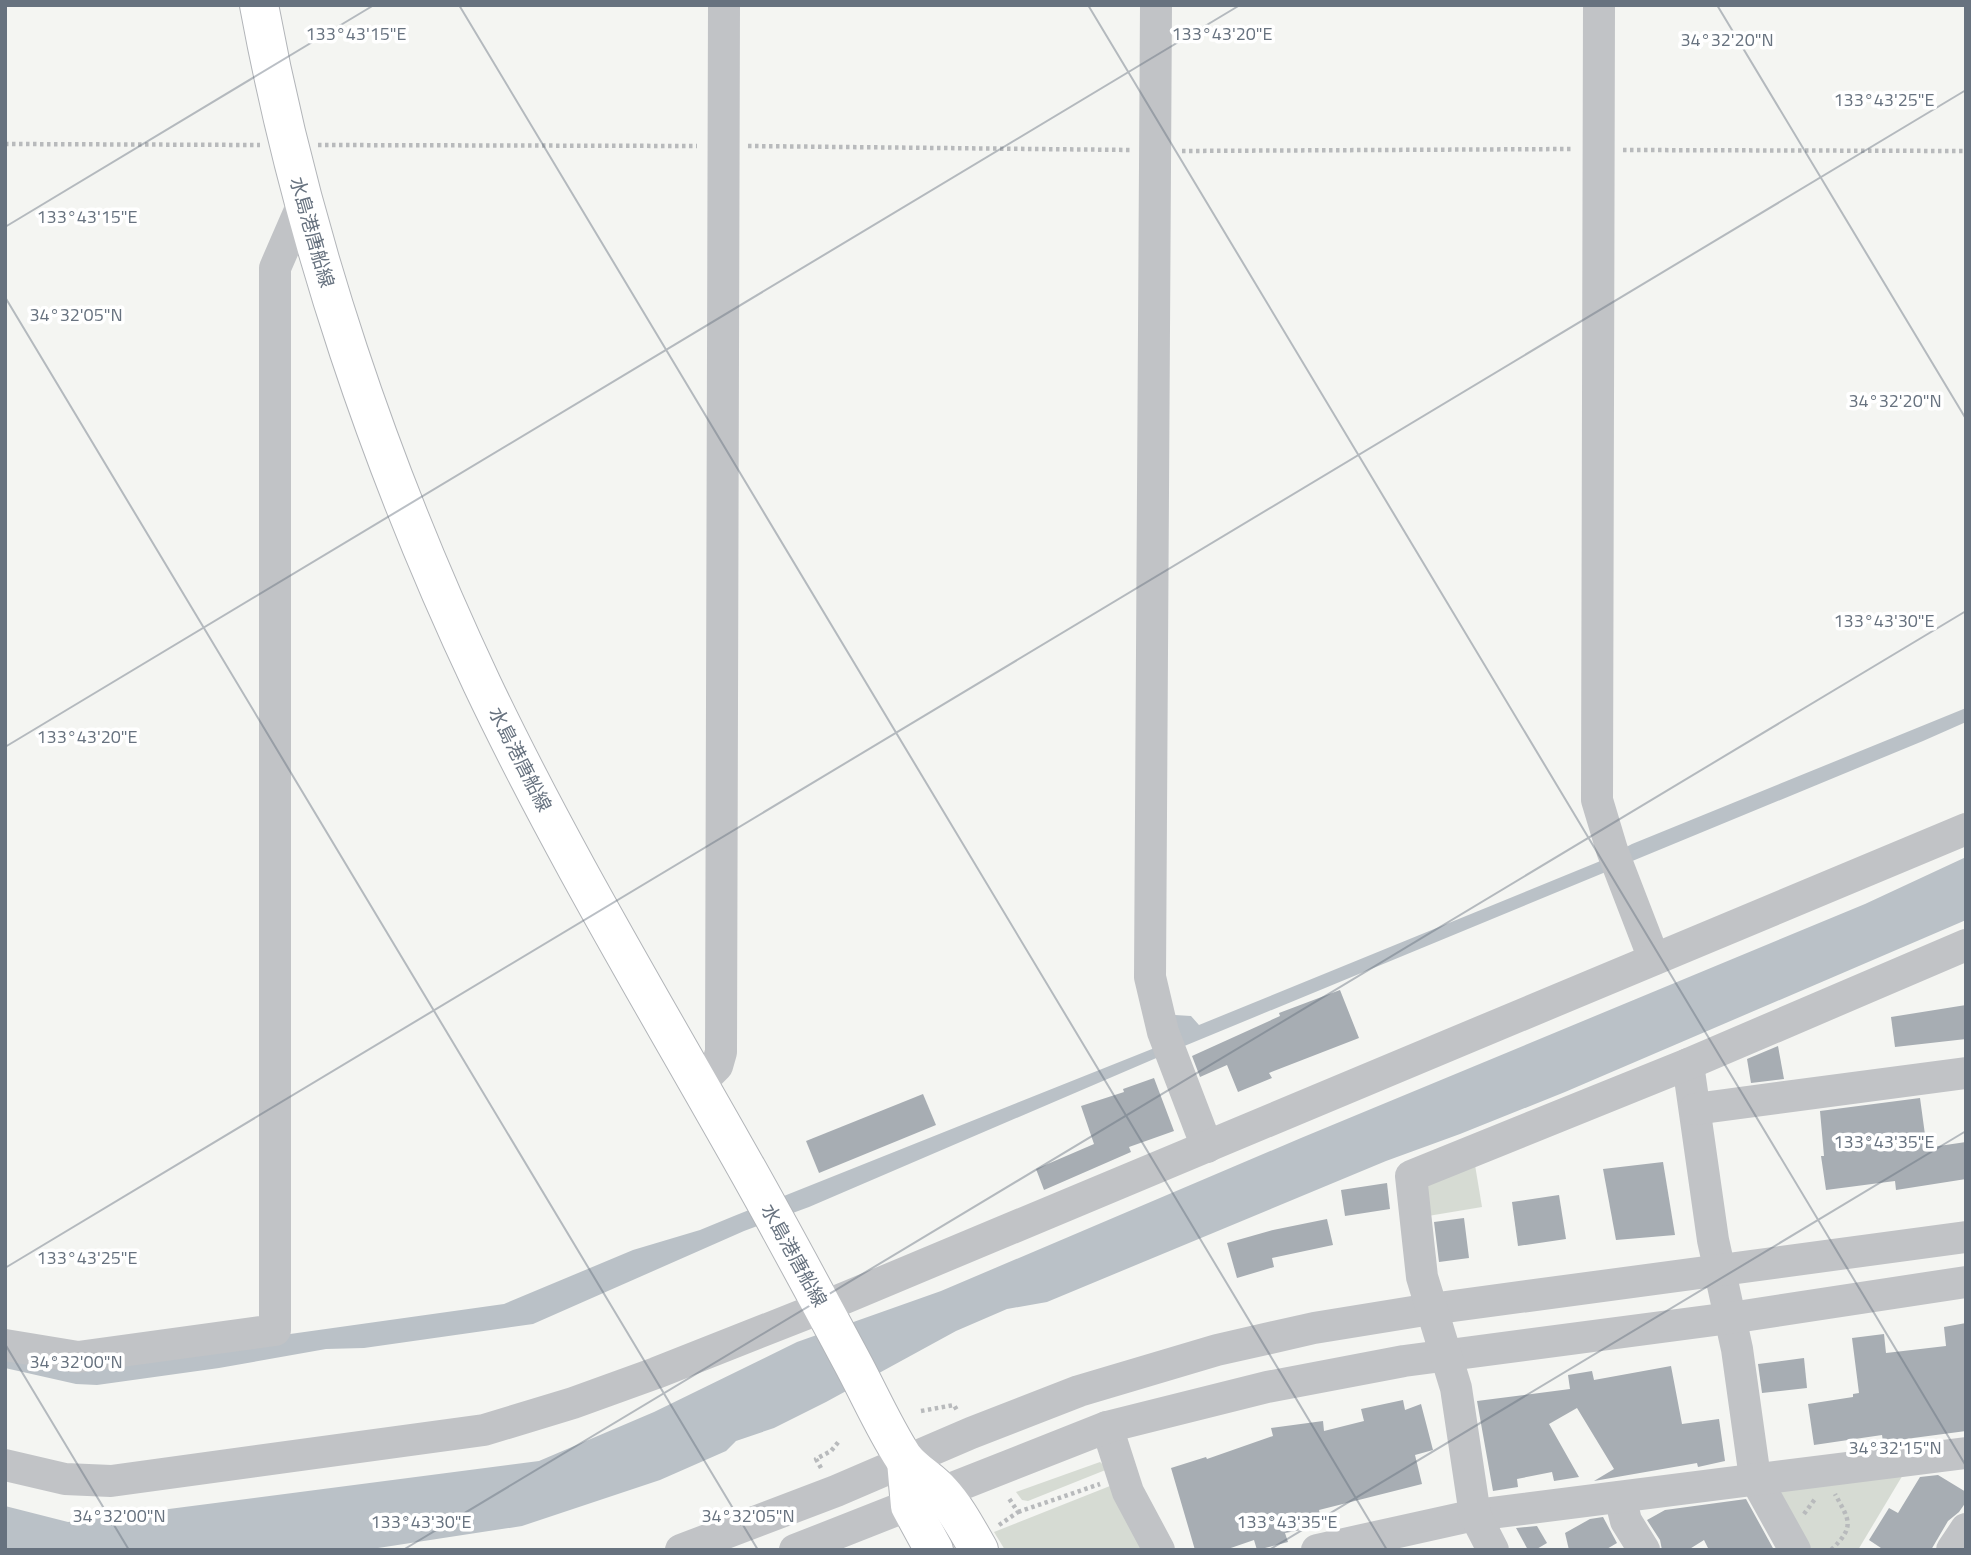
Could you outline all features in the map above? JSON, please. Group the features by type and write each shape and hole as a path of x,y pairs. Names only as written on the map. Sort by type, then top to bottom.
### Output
{"main road":[{"name":"水島港唐船線","path":"258,5 288,145 327,283 364,394 448,609 528,775 772,1213 927,1500 933,1550"},
{"name":"水島港唐船線","path":"927,1500 987,1539"}],"street":[{"path":"699,1084 718,1066 722,1052 724,5"},
{"path":"1156,5 1150,977 1167,1043 1207,1147"},
{"path":"1599,5 1597,800 1654,959"},
{"path":"5,1345 78,1357 275,1330 275,268 304,201"},
{"path":"5,1465 65,1479 111,1480 484,1430 573,1403 827,1315 1207,1147 1966,829"},
{"path":"1493,1550 1475,1515 1456,1388 1422,1277 1412,1176 1688,1064 1966,945"},
{"path":"1688,1064 1713,1240 1737,1349 1755,1478 1795,1550"},
{"path":"1695,1109 1966,1073"},
{"path":"681,1550 836,1492 1067,1396 1144,1370 1217,1350 1314,1328 1431,1309 1966,1237"},
{"path":"796,1550 1107,1427 1148,1415 1317,1377 1404,1361 1730,1318 1966,1282"},
{"path":"1107,1427 1128,1492 1159,1550"},
{"path":"1332,1548 1475,1515 1966,1453"},
{"path":"1125,1475 1147,1498 1177,1550"},
{"path":"1620,1497 1626,1521 1644,1550"},
{"path":"1952,1550 1966,1529"}],"path":[{"path":"5,144 288,145"},
{"path":"1155,151 1966,151"},
{"path":"921,1411 954,1405 961,1416"},
{"path":"821,1468 816,1459 831,1451 840,1440"},
{"path":"987,1539 1018,1512 1125,1475"},
{"path":"1008,1497 1018,1512"},
{"path":"1830,1550 1842,1539 1847,1528 1847,1514 1835,1497"}],"shaded area":[{"path":"1966,708 1966,722 1923,741 1182,1047 809,1207 744,1231 533,1324 364,1348 326,1349 219,1368 97,1385 76,1384 5,1368 5,1353 283,1335 504,1304 633,1250 700,1230 1157,1047 1175,1015 1191,1016 1199,1025"},
{"path":"1966,857 1966,920 1565,1092 1386,1161 1047,1302 1007,1309 956,1331 774,1428 736,1441 726,1451 660,1480 522,1526 365,1550 5,1550 5,1506 68,1522 539,1461 654,1412 797,1342 941,1291 1865,904"},
{"path":"1474,1159 1482,1207 1422,1217 1424,1176"},
{"path":"1100,1462 1108,1469 1028,1501 1022,1500 1016,1492"},
{"path":"1907,1468 1858,1550 1806,1550 1774,1494 1779,1485"},
{"path":"1115,1484 1152,1550 1005,1550 994,1532"}],"building":[{"path":"1340,990 1359,1038 1269,1073 1272,1078 1238,1092 1227,1065 1200,1077 1192,1056 1280,1016 1279,1013"},
{"path":"1966,1005 1966,1039 1895,1047 1891,1017"},
{"path":"1778,1046 1784,1079 1751,1083 1747,1059"},
{"path":"1154,1078 1174,1131 1129,1147 1131,1152 1044,1190 1036,1169 1094,1144 1081,1106 1124,1092 1123,1089"},
{"path":"923,1094 936,1125 819,1173 806,1141"},
{"path":"1920,1098 1926,1142 1931,1141 1932,1147 1966,1142 1966,1179 1896,1190 1895,1181 1826,1190 1821,1156 1824,1156 1820,1111"},
{"path":"1663,1162 1675,1235 1616,1240 1603,1169"},
{"path":"1387,1183 1390,1209 1345,1216 1341,1190"},
{"path":"1559,1195 1566,1239 1518,1246 1512,1202"},
{"path":"1464,1218 1469,1258 1439,1262 1434,1222"},
{"path":"1327,1219 1333,1245 1272,1258 1274,1267 1237,1278 1227,1243"},
{"path":"1966,1323 1966,1431 1883,1442 1882,1435 1814,1445 1808,1404 1853,1397 1853,1394 1859,1393 1852,1338 1884,1334 1886,1353 1946,1346 1944,1327"},
{"path":"1804,1358 1807,1388 1762,1393 1758,1364"},
{"path":"1671,1366 1682,1424 1719,1419 1725,1461 1698,1467 1697,1463 1594,1481 1614,1469 1577,1408 1549,1424 1579,1477 1554,1481 1552,1472 1517,1479 1518,1487 1493,1491 1477,1401 1570,1389 1568,1375 1592,1371 1594,1380"},
{"path":"1403,1400 1405,1410 1421,1404 1433,1450 1415,1455 1422,1484 1319,1510 1322,1526 1285,1533 1288,1542 1257,1550 1254,1540 1225,1550 1195,1550 1171,1468 1206,1457 1207,1459 1273,1436 1271,1428 1323,1421 1324,1431 1364,1421 1361,1409"},
{"path":"1938,1475 1966,1492 1966,1502 1948,1521 1931,1550 1884,1550 1869,1540 1889,1508 1898,1513 1920,1477"},
{"path":"1746,1499 1774,1550 1709,1550 1704,1540 1688,1550 1662,1550 1660,1540 1647,1520 1665,1510"},
{"path":"1603,1517 1617,1543 1605,1550 1569,1550 1565,1533 1590,1519"},
{"path":"1537,1526 1547,1543 1535,1550 1528,1550 1516,1528"}]}
